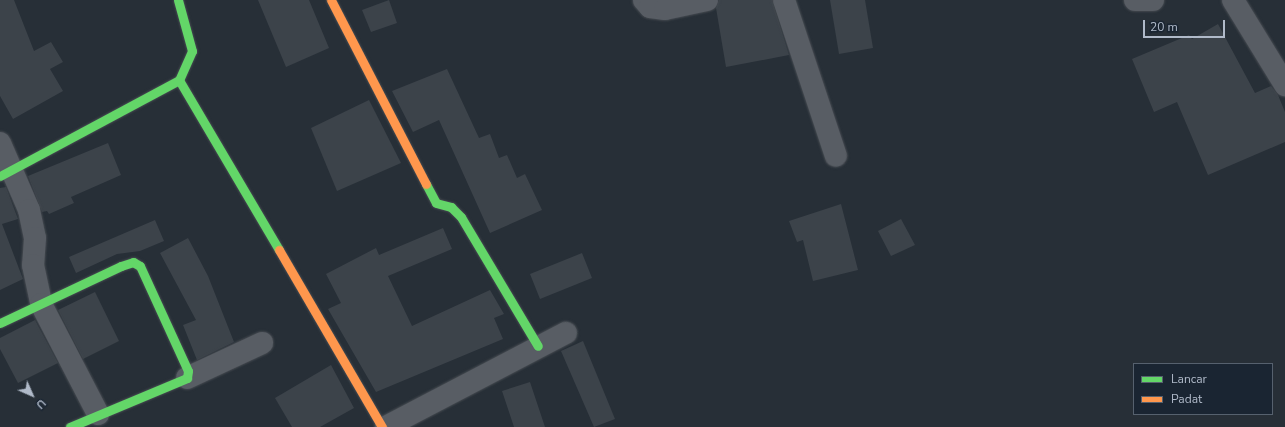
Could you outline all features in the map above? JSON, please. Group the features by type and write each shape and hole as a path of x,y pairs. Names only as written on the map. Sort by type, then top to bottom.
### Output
{"street":[{"path":"6,173 179,80 192,51 178,0"},
{"path":"331,0 436,203 451,207 461,217 538,346"},
{"path":"644,0 650,7 665,9 707,0"},
{"path":"784,0 836,156"},
{"path":"1136,0 1153,0"},
{"path":"1233,0 1285,85"},
{"path":"179,80 382,427"},
{"path":"0,143 6,173 29,210 35,238 33,265 41,304 98,414"},
{"path":"0,323 120,266 137,264 188,371 187,378"},
{"path":"386,427 538,346 566,333"},
{"path":"70,427 187,378 262,342"}],"building":[{"path":"0,0 14,0 34,51 51,42 63,62 50,69 63,91 13,119 0,96"},
{"path":"258,0 309,0 329,48 286,67"},
{"path":"389,0 397,23 371,32 362,10"},
{"path":"719,0 772,0 789,55 726,67 716,8"},
{"path":"830,0 865,0 873,48 839,54"},
{"path":"1218,24 1255,93 1271,86 1278,95 1285,112 1285,142 1208,175 1177,102 1154,112 1132,59 1189,35 1192,39"},
{"path":"447,69 479,138 490,134 499,158 507,155 517,178 525,174 542,210 490,233 439,120 413,132 392,91"},
{"path":"369,100 401,163 337,191 311,128"},
{"path":"108,143 121,175 71,197 74,203 49,214 47,211 42,212 28,176"},
{"path":"6,187 18,219 2,224 23,279 0,290 0,188"},
{"path":"841,204 858,270 813,281 803,240 797,242 789,221"},
{"path":"901,219 915,245 891,256 878,231"},
{"path":"155,220 164,241 140,251 117,254 76,273 69,257"},
{"path":"443,228 452,249 388,276 412,326 490,290 504,314 494,318 503,339 376,392 328,309 341,303 326,274 376,248 379,255"},
{"path":"188,238 208,276 234,342 197,360 183,325 196,320 160,253"},
{"path":"582,253 592,278 540,299 530,274"},
{"path":"95,292 119,341 83,359 58,310"},
{"path":"35,320 58,363 18,383 0,349 0,338"},
{"path":"583,341 615,419 594,427 561,351"},
{"path":"331,365 354,408 320,427 292,427 275,398"},
{"path":"530,382 545,427 514,427 502,391"}],"traffic: fast":[{"path":"178,0 192,51 179,80 279,250"},
{"path":"0,176 179,80"},
{"path":"426,184 436,203 451,207 461,217 538,346"},
{"path":"0,323 121,266 133,262 140,266 188,371 187,378 70,427"}],"traffic: slow":[{"path":"331,0 426,184"},
{"path":"279,250 382,427"}]}
